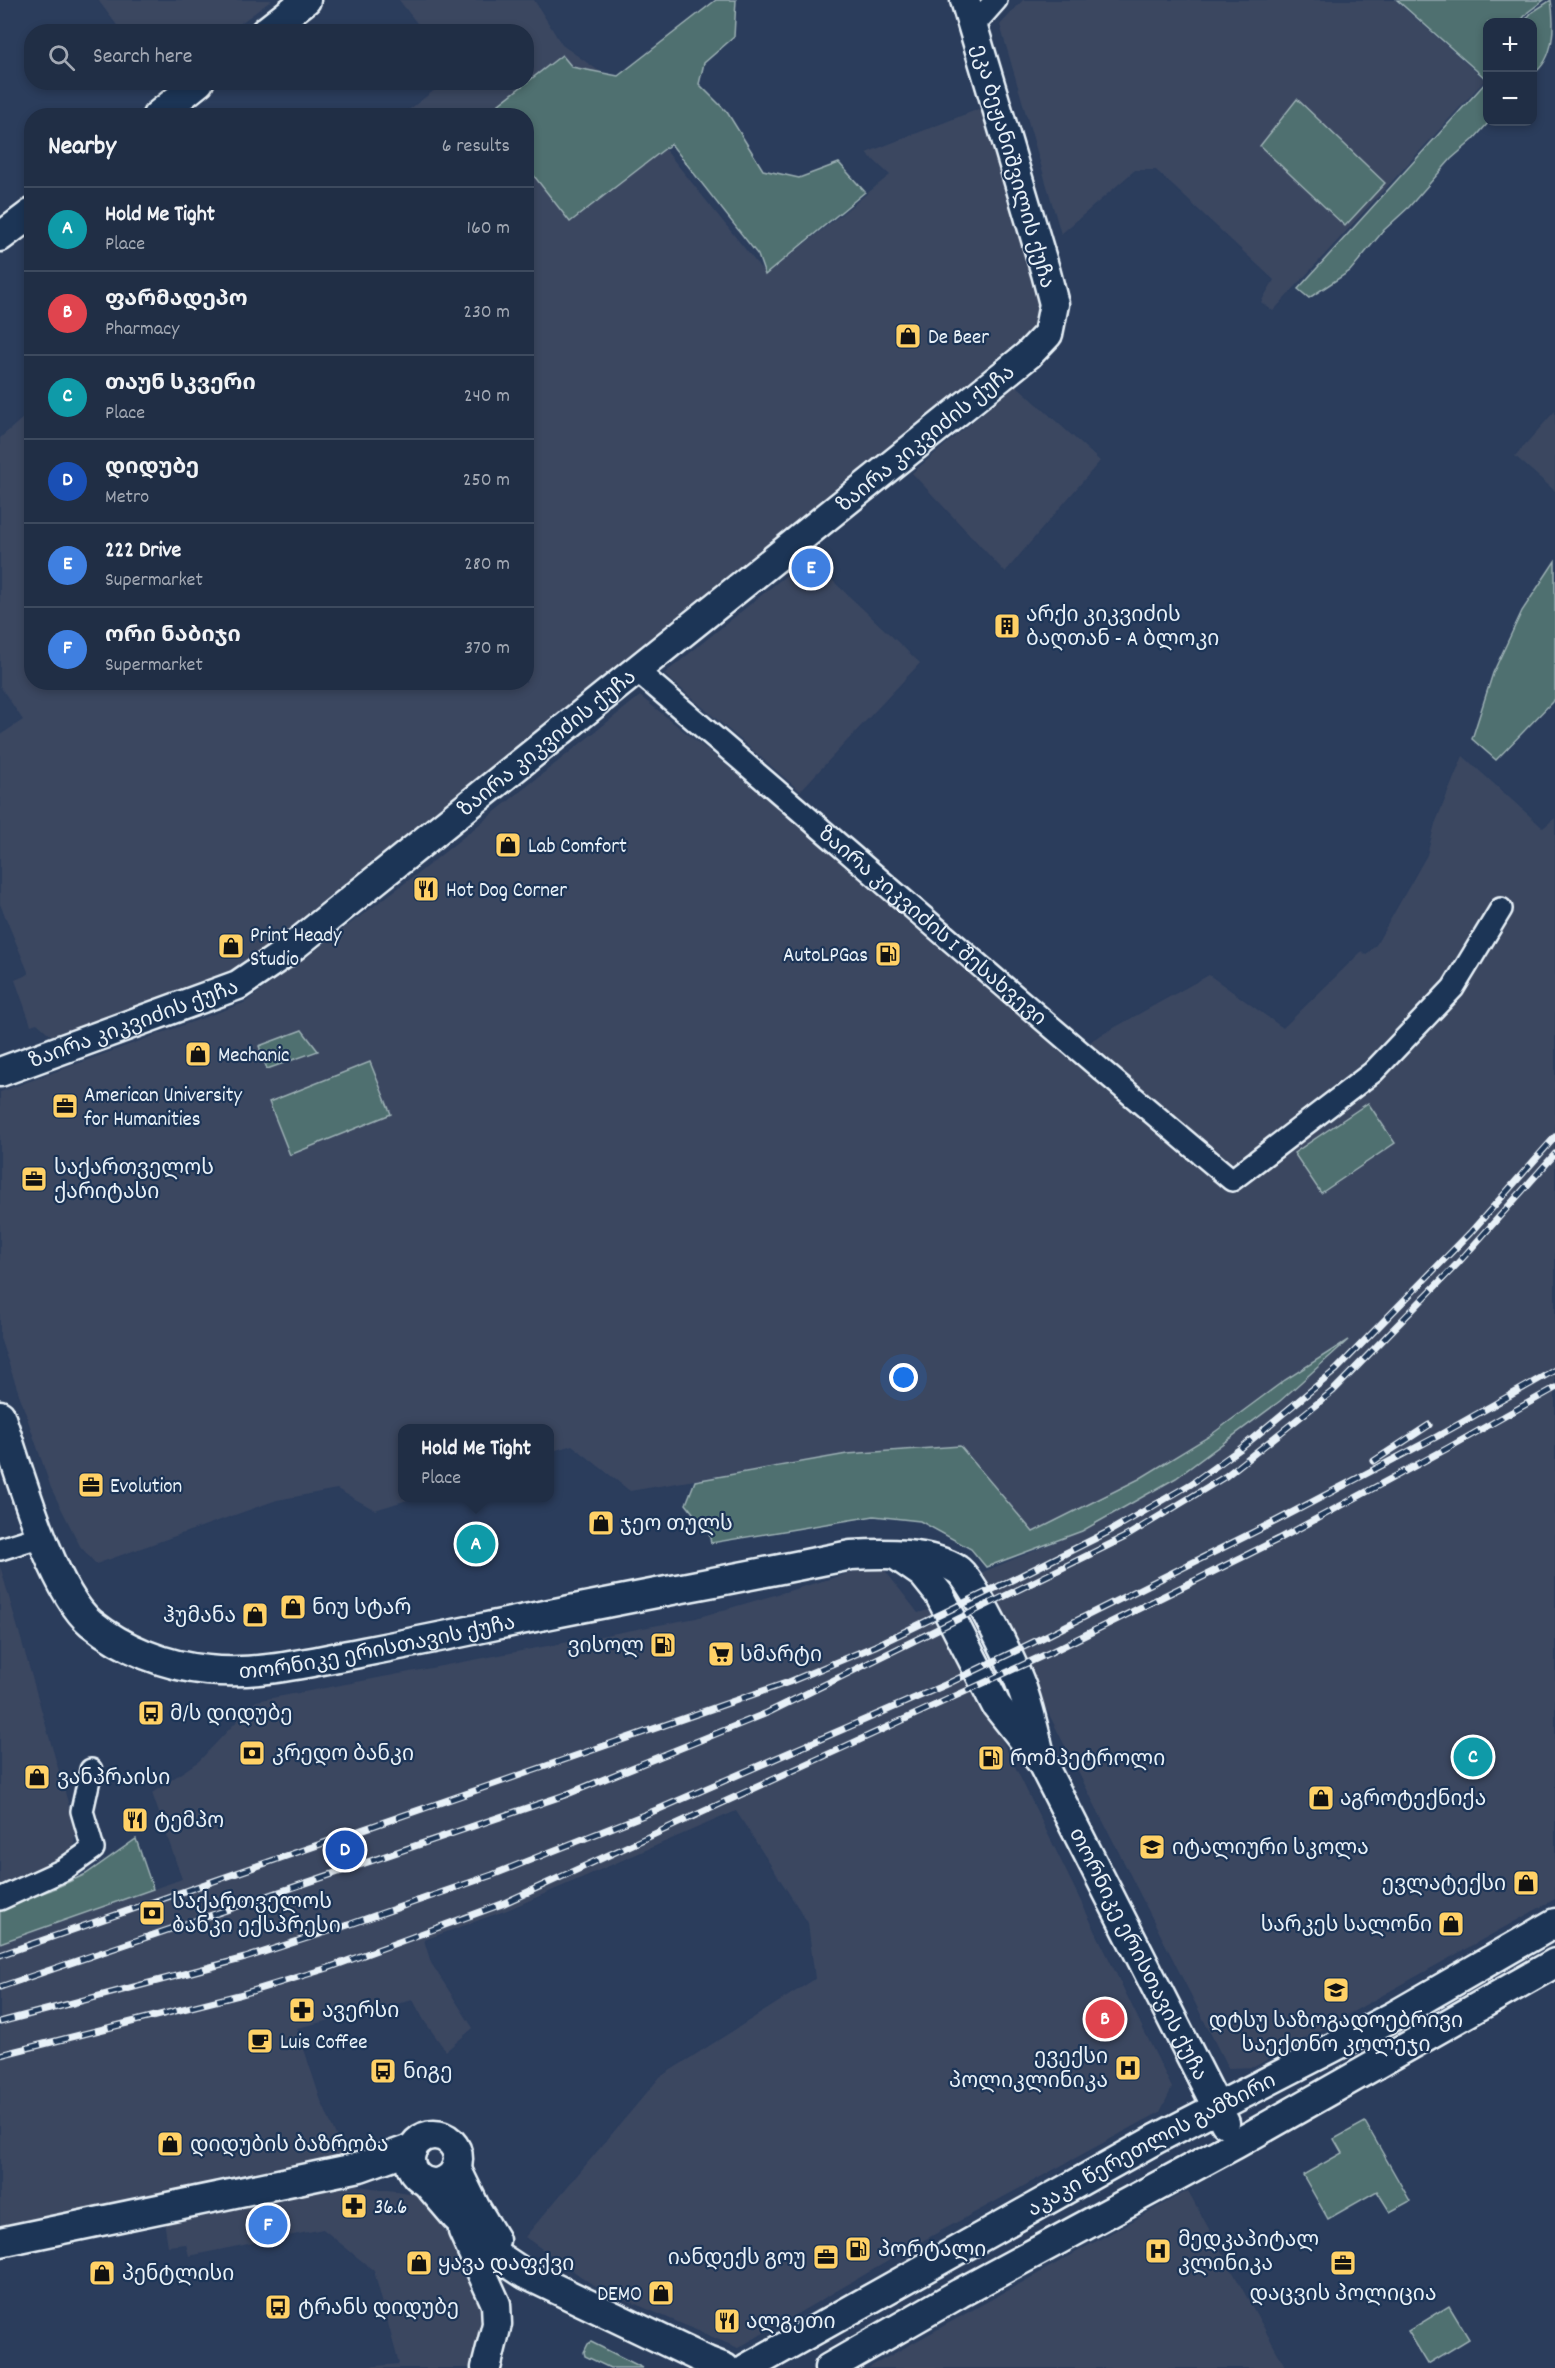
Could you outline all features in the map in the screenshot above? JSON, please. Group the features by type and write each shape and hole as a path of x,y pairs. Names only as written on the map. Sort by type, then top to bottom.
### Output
{"main road":[{"path":"275,24 306,0"},
{"name":"ეკა ბეჟანიშვილის ქუჩა","path":"969,13 1054,304 1048,334"},
{"path":"167,108 189,90"},
{"path":"0,237 24,219"},
{"name":"ზაირა კიკვიძის ქუჩა","path":"0,1072 238,986 294,947 635,669 872,482 1028,355 1048,334"},
{"name":"თორნიკე ერისთავის ქუჩა","path":"0,1415 42,1536 60,1580 70,1597 90,1622 106,1634 152,1657 180,1666 235,1672 298,1665 850,1555 935,1558 961,1571 973,1586 1023,1690 1042,1762 1236,2144"},
{"name":"აკაკი წერეთლის გამზირი","path":"747,2368 1156,2139 1392,2017 1555,1923"},
{"name":"აკაკი წერეთლის გამზირი","path":"829,2368 960,2293 1236,2144 1555,1963"},
{"path":"0,2242 360,2167 418,2168 435,2184 452,2176 458,2159 456,2149 450,2141 441,2136 432,2135 422,2138 418,2168 455,2216 495,2253 516,2268 566,2295 726,2368"},
{"path":"456,2169 491,2236 516,2268"},
{"path":"455,2216 496,2304 497,2324 486,2368"}],"street":[{"path":"969,13 996,0"},
{"name":"ზაირა კიკვიძის I შესახვევი","path":"635,669 1232,1180 1373,1072 1452,988 1501,909"},
{"path":"0,1550 42,1536"},
{"path":"0,1899 63,1870 93,1850 82,1811 91,1770"}],"shaded area":[{"path":"98,0 272,0 239,24 116,24"},
{"path":"399,0 534,0 562,45 606,76 766,275 890,175 866,153 984,107 1031,263 1038,298 1038,325 268,956 233,976 54,1038 37,1023 31,1025 15,980 29,974 0,904 0,735 23,720 0,686 0,438 24,417 24,690 534,690 534,108 411,108 435,90 534,90 534,24 418,24"},
{"path":"1023,0 1395,0 1483,78 1483,82 1273,311 1261,302 1274,280 1156,170 1135,170 1061,234 1000,25"},
{"path":"1016,385 1100,461 1005,572 912,473"},
{"path":"1555,411 1555,491 1515,456"},
{"path":"810,556 815,564 920,663 800,791 664,674"},
{"path":"640,696 771,801 1070,1057 1094,1039 1209,975 1283,1028 1362,951 1366,955 1376,945 1427,855 1435,824 1463,756 1543,828 1555,818 1555,1899 1254,2067 1228,2068 978,1574 1082,1531 1176,1478 1280,1401 1346,1341 1285,1380 1208,1437 1139,1479 1033,1532 960,1446 847,1454 630,1491 572,1445 554,1451 554,1424 398,1424 398,1502 401,1502 375,1510 337,1489 277,1500 96,1564 80,1546 51,1488 0,1338 0,1092 244,1003 421,871"},
{"path":"880,1564 918,1613 928,1610 980,1695 1172,2088 1160,2112 926,2239 738,2348 596,2287 525,2237 660,2077 815,1979 808,1923 736,1811 507,1910 424,1940 431,1963 473,2028 446,2051 425,2022 413,2000 297,2028 321,2101 358,2186 424,2195 492,2308 473,2368 353,2368 399,2364 374,2271 323,2229 189,2256 186,2244 168,2246 160,2195 0,2227 0,1943 182,1879 152,1793 199,1761 256,1701 696,1618"},
{"path":"0,1566 75,1827 74,1849 51,1869 0,1887"},
{"path":"1188,2191 1286,2368 868,2368 1176,2197"}],"green space":[{"path":"716,0 736,0 734,37 704,63 699,84 727,112 763,170 799,178 839,163 865,192 765,275 758,255 671,144 570,222 534,176 534,108 494,108 517,90 534,90 534,77 562,55 572,67 618,76"},
{"path":"1397,0 1544,0 1523,18 1483,18 1483,76"},
{"path":"1551,0 1552,41 1546,60 1537,71 1537,18 1527,18"},
{"path":"1483,85 1483,126 1485,126 1473,140 1451,159 1409,207 1384,230 1350,271 1309,298 1298,289"},
{"path":"1297,99 1385,183 1345,226 1260,146"},
{"path":"1555,561 1555,699 1496,760 1472,739 1493,673 1522,611"},
{"path":"302,1030 318,1051 267,1069 259,1046"},
{"path":"370,1062 391,1114 290,1155 269,1102"},
{"path":"1368,1103 1395,1143 1321,1193 1294,1153"},
{"path":"1348,1340 1280,1401 1176,1478 1082,1531 986,1567 971,1549 920,1521 874,1516 711,1543 709,1533 686,1504 695,1481 847,1454 960,1446 1033,1532 1139,1479 1208,1437 1285,1380"},
{"path":"136,1839 153,1889 0,1943 0,1908 51,1890 86,1874"},
{"path":"1365,2122 1410,2201 1390,2212 1377,2191 1328,2219 1303,2175 1342,2153 1334,2139"},
{"path":"1449,2306 1469,2339 1428,2364 1408,2331"},
{"path":"591,2342 643,2368 610,2368 585,2356 584,2352"}],"railway":[{"path":"0,1955 789,1682 875,1646 1108,1532 1191,1484 1240,1449 1336,1370 1470,1233 1555,1137"},
{"path":"0,1987 565,1795 767,1713 1125,1537 1226,1476 1333,1391 1459,1262 1555,1154"},
{"path":"0,2022 245,1958 351,1924 492,1875 659,1809 945,1685 1042,1638 1276,1521 1438,1436 1555,1370"},
{"path":"0,2055 239,1995 328,1968 502,1904 1049,1653 1279,1539 1555,1388"},
{"path":"1374,1461 1429,1425"}],"place":[{"name":"De Beer","path":"908,336"},
{"name":"222 Drive","path":"811,568"},
{"name":"არქი კიკვიძის ბაღთან - A ბლოკი","path":"1007,626"},
{"name":"Lab Comfort","path":"508,845"},
{"name":"Hot Dog Corner","path":"426,889"},
{"name":"Print Heady Studio","path":"231,946"},
{"name":"AutoLPGas","path":"888,954"},
{"name":"Mechanic","path":"198,1054"},
{"name":"American University for Humanities","path":"65,1106"},
{"name":"საქართველოს ქარიტასი","path":"34,1179"},
{"name":"Evolution","path":"91,1485"},
{"name":"ჯეო თულს","path":"601,1523"},
{"name":"Hold Me Tight","path":"476,1544"},
{"name":"ნიუ სტარ","path":"293,1607"},
{"name":"ჰუმანა","path":"255,1615"},
{"name":"ვისოლ","path":"663,1645"},
{"name":"სმარტი","path":"721,1654"},
{"name":"მ/ს დიდუბე","path":"151,1713"},
{"name":"კრედო ბანკი","path":"252,1753"},
{"name":"თაუნ სკვერი","path":"1473,1757"},
{"name":"რომპეტროლი","path":"991,1758"},
{"name":"ვანპრაისი","path":"37,1777"},
{"name":"აგროტექნიქა","path":"1321,1798"},
{"name":"ტემპო","path":"135,1820"},
{"name":"იტალიური სკოლა","path":"1152,1847"},
{"name":"დიდუბე","path":"345,1850"},
{"name":"ევლატექსი","path":"1526,1883"},
{"name":"საქართველოს ბანკი ექსპრესი","path":"152,1913"},
{"name":"სარკეს სალონი","path":"1451,1924"},
{"name":"დტსუ საზოგადოებრივი საექთნო კოლეჯი","path":"1336,1990"},
{"name":"ავერსი","path":"302,2010"},
{"name":"ფარმადეპო","path":"1105,2019"},
{"name":"Luis Coffee","path":"260,2041"},
{"name":"ევექსი პოლიკლინიკა","path":"1128,2068"},
{"name":"ნიგე","path":"383,2071"},
{"name":"დიდუბის ბაზრობა","path":"170,2144"},
{"name":"36.6","path":"354,2206"},
{"name":"ორი ნაბიჯი","path":"268,2225"},
{"name":"პორტალი","path":"858,2249"},
{"name":"მედკაპიტალ კლინიკა","path":"1158,2251"},
{"name":"იანდექს გოუ","path":"826,2257"},
{"name":"ყავა დაფქვი","path":"419,2263"},
{"name":"დაცვის პოლიცია","path":"1343,2263"},
{"name":"პენტლისი","path":"102,2273"},
{"name":"DEMO","path":"661,2293"},
{"name":"ტრანს დიდუბე","path":"278,2307"},
{"name":"ალგეთი","path":"727,2321"}]}
